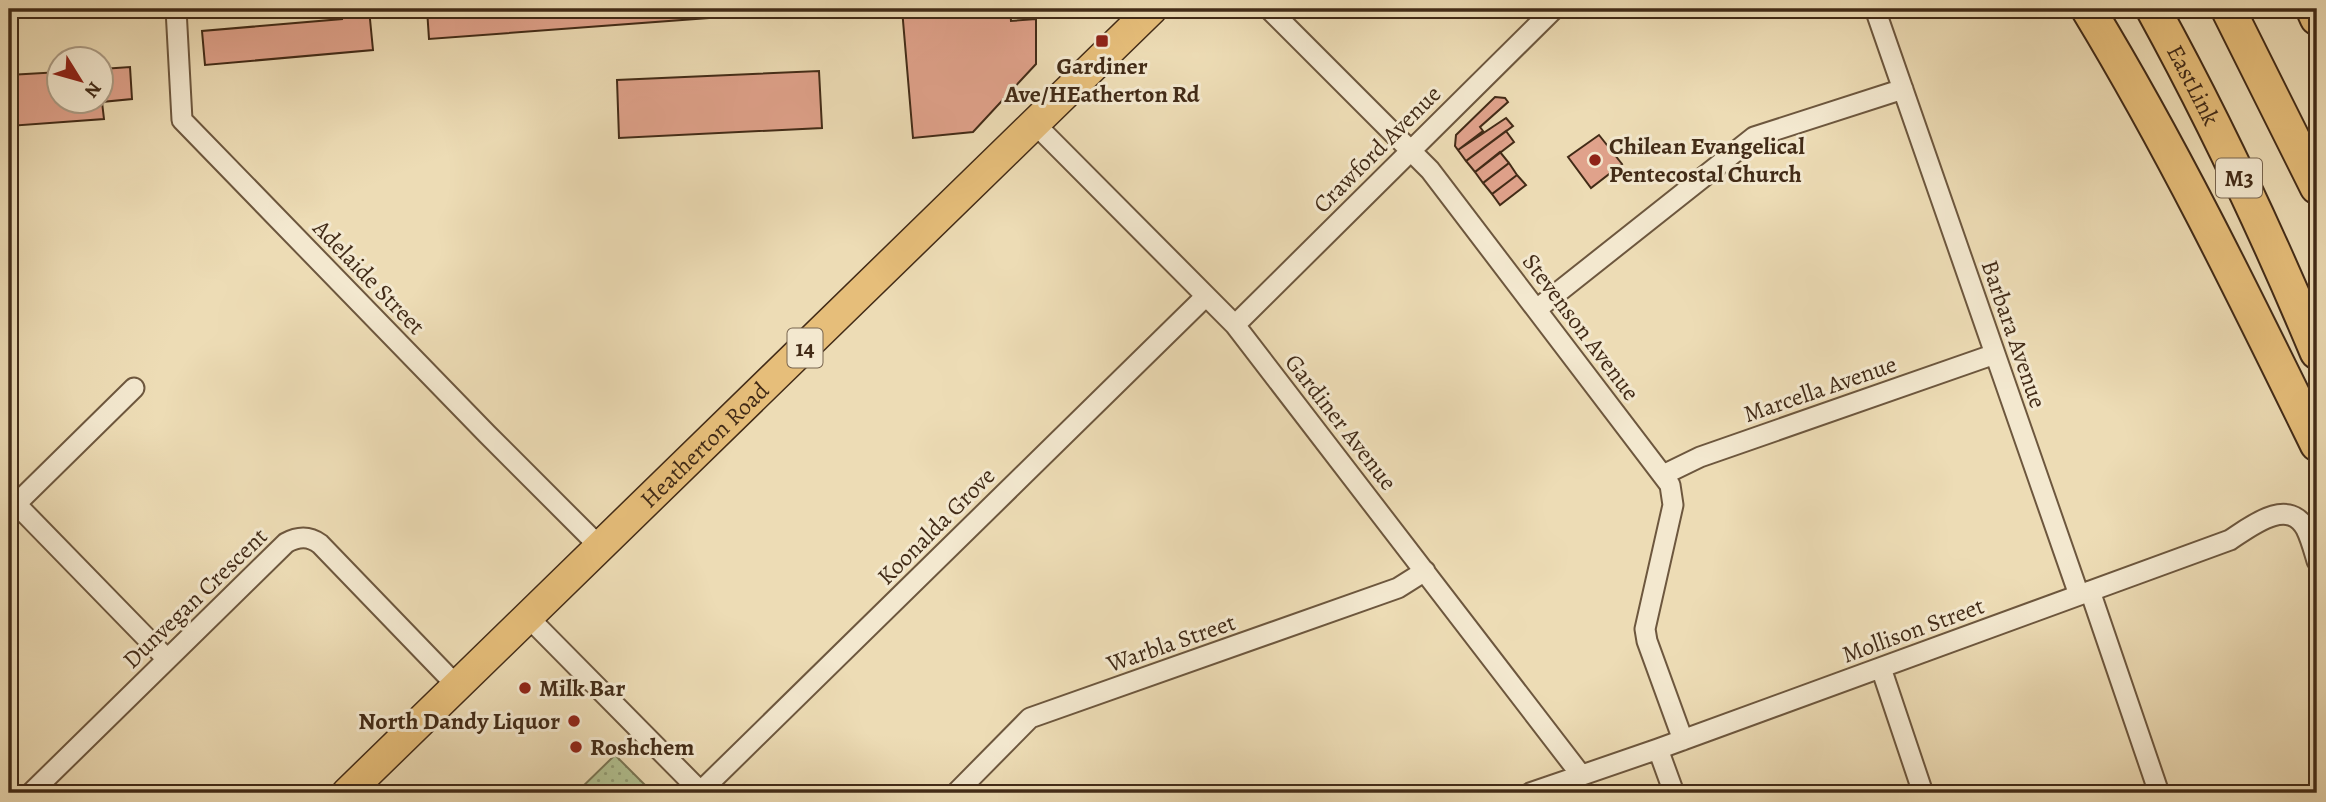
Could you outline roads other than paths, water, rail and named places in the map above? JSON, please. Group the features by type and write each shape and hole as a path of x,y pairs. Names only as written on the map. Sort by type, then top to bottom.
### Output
{"highway":[{"path":"2088,9 2220,250 2317,444"},
{"name":"EastLink","path":"2152,9 2208,113 2262,226 2317,352"},
{"path":"2228,9 2317,187"},
{"path":"2313,9 2317,18"}],"main road":[{"name":"Heatherton Road","path":"347,793 1152,9"}],"street":[{"name":"Adelaide Street","path":"176,9 182,120 600,547"},
{"name":"Stevenson Avenue","path":"1269,9 1430,170 1663,475 1672,491 1672,505 1645,629 1683,740"},
{"name":"Crawford Avenue","path":"1234,325 1554,9"},
{"path":"1537,309 1754,137 1903,89 1875,9"},
{"name":"Barbara Avenue","path":"1903,89 1995,354 2159,793"},
{"name":"Gardiner Avenue","path":"1034,123 1234,325 1581,775"},
{"name":"Koonalda Grove","path":"701,793 1206,296"},
{"name":"Marcella Avenue","path":"1663,475 1700,457 1995,354"},
{"path":"134,388 12,508 167,659"},
{"name":"Mollison Street","path":"1530,793 1683,740 2230,540 2268,516 2289,516 2306,528 2317,561"},
{"name":"Dunvegan Crescent","path":"31,793 286,543 298,537 306,537 320,544 457,686"},
{"name":"Warbla Street","path":"956,793 1030,718 1398,588 1425,571"},
{"path":"528,617 701,793"},
{"path":"1881,668 1923,793"},
{"path":"1658,749 1674,793"}],"place":[{"name":"Gardiner Ave/HEatherton Rd","path":"1102,41"},
{"name":"Chilean Evangelical Pentecostal Church","path":"1595,160"},
{"name":"Milk Bar","path":"525,688"},
{"name":"North Dandy Liquor","path":"574,721"},
{"name":"Roshchem","path":"576,747"}]}
